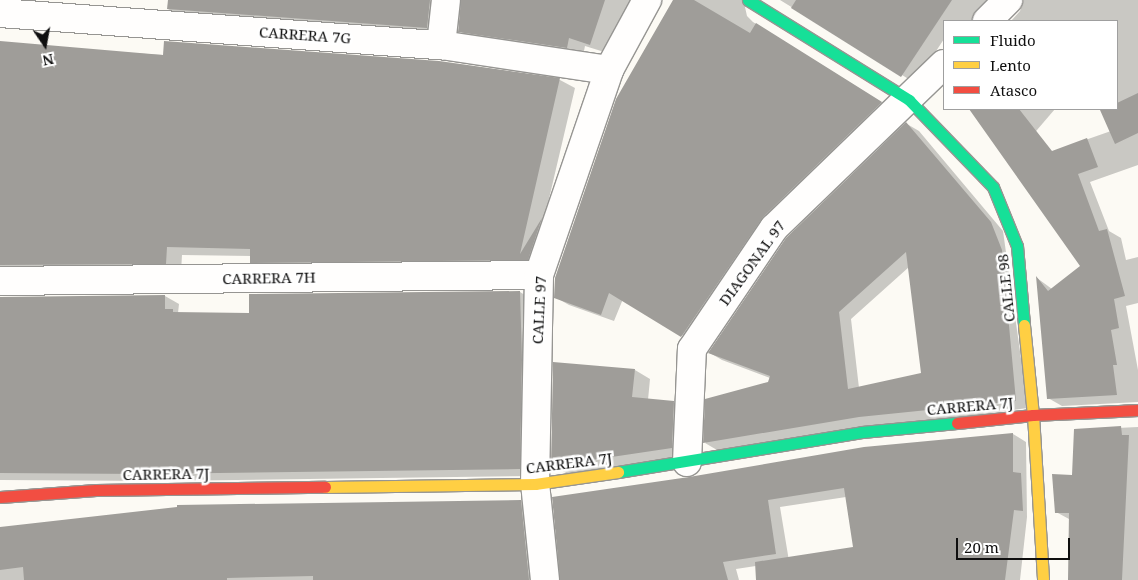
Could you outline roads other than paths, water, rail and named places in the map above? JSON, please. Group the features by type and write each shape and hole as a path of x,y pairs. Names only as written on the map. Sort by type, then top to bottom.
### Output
{"street":[{"path":"440,45 446,0"},
{"name":"CALLE 97","path":"546,580 534,484 539,275 609,70 646,0"},
{"name":"CALLE 98","path":"748,0 909,100 993,188 1017,246 1034,415 1043,580"},
{"path":"988,20 1008,0"},
{"name":"CARRERA 7G","path":"0,13 440,45 609,70"},
{"name":"DIAGONAL 97","path":"687,462 692,349 774,228 909,100 943,65"},
{"name":"CARRERA 7H","path":"0,281 539,275"},
{"name":"CARRERA 7J","path":"0,497 96,490 534,484 687,462 862,432 1034,415 1138,410"}]}
